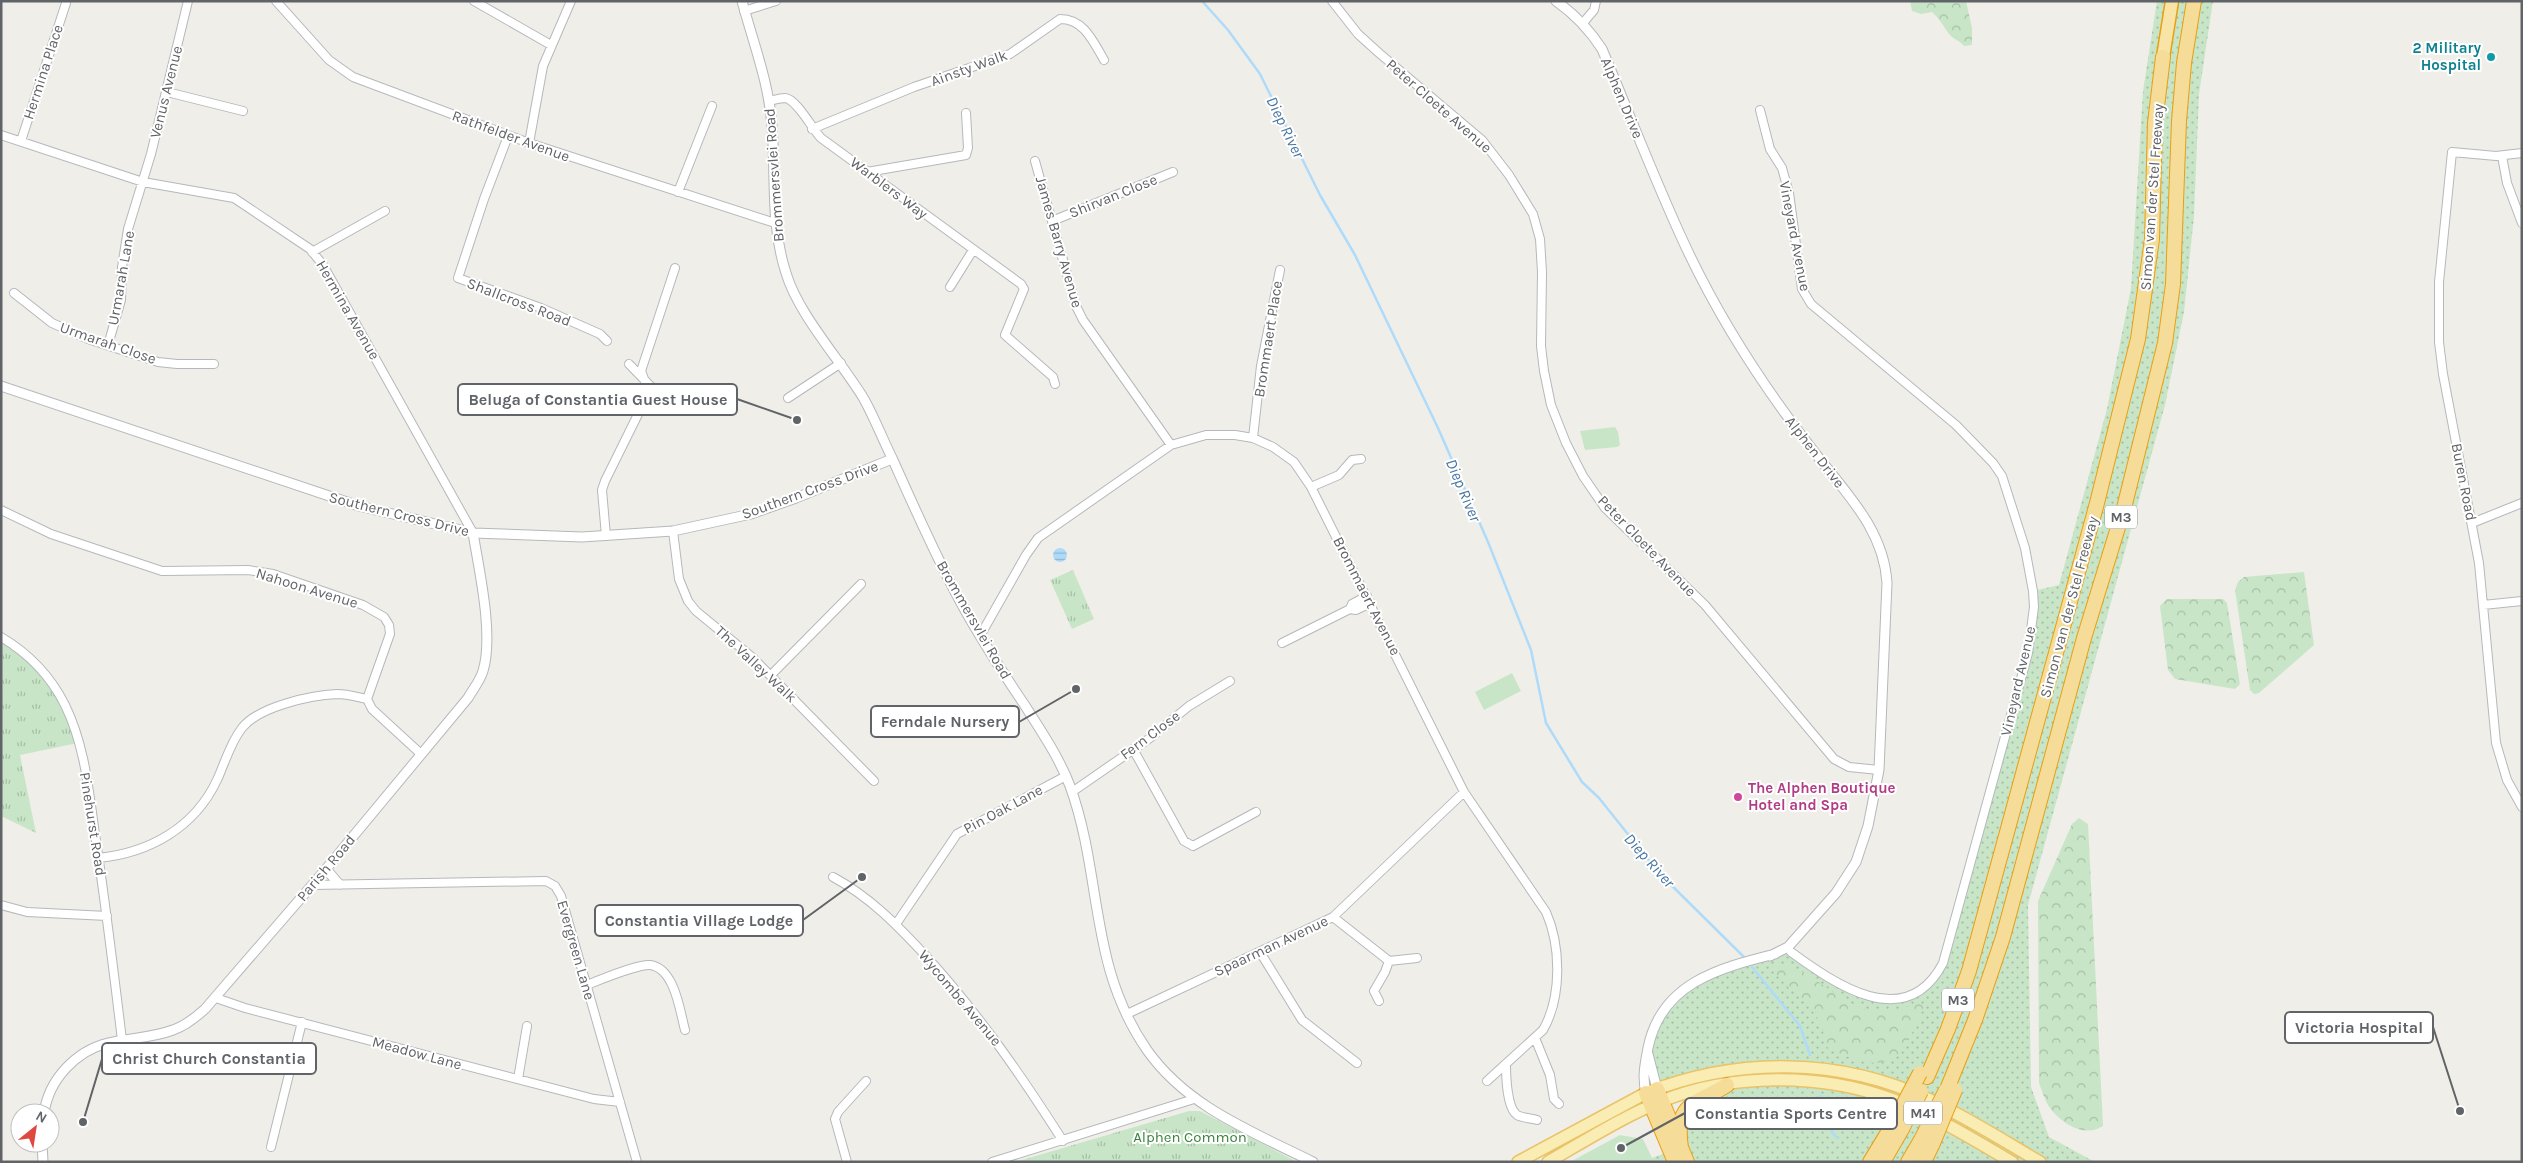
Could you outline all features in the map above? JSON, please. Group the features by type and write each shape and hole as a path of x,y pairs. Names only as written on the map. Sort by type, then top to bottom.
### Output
{"highway":[{"name":"Simon van der Stel Freeway","path":"1898,1126 1924,1075 1982,921 2097,503 2138,339 2152,239 2155,123 2172,1"},
{"name":"Simon van der Stel Freeway","path":"1927,1140 1951,1088 2002,937 2084,638 2124,508 2164,343 2173,284 2179,121 2184,64 2194,1"},
{"path":"1681,1148 1679,1128 1684,1111 1700,1098 1727,1085"},
{"path":"1654,1097 1687,1162"},
{"path":"1654,1097 1675,1162"},
{"path":"1870,1162 1898,1126"},
{"path":"1883,1162 1898,1126"},
{"path":"1908,1162 1927,1140"},
{"path":"1924,1162 1927,1140"}],"main road":[{"name":"M41","path":"1518,1162 1699,1076 1749,1067 1805,1067 1851,1074 1894,1086 1929,1100 2040,1162"},
{"name":"M41","path":"1548,1162 1654,1097 1770,1080 1806,1081 1858,1090 1890,1099 1923,1112 2012,1162"}],"street":[{"name":"Venus Avenue","path":"143,182 167,92 188,1"},
{"name":"Rathfelder Avenue","path":"276,1 329,60 353,78 528,143 774,224"},
{"path":"474,1 551,45"},
{"path":"528,143 538,87 551,45 571,1"},
{"name":"Brommersvlei Road","path":"742,1 769,101 772,124 774,224 791,288 841,363 872,414 938,558 980,636 1048,742 1066,776 1079,814 1101,942 1112,981 1126,1014 1162,1069 1194,1099 1237,1124 1313,1162"},
{"path":"744,11 776,1"},
{"name":"Peter Cloete Avenue","path":"1332,1 1358,34 1482,140 1509,175 1533,214 1540,239 1542,272 1541,346 1551,405 1566,443 1583,476 1605,508 1705,605 1834,759 1849,767 1879,770"},
{"name":"Alphen Drive","path":"1556,1 1583,23 1602,49 1683,242 1743,352 1787,418 1861,512 1878,541 1887,583 1879,770 1873,809 1856,862 1836,893 1802,933 1793,949"},
{"path":"1583,23 1594,10 1596,1"},
{"name":"Hermina Place","path":"21,141 66,3"},
{"name":"Ainsty Walk","path":"812,129 914,87 1010,54 1060,19 1069,19 1088,32 1104,60"},
{"path":"167,92 243,111"},
{"name":"Warblers Way","path":"769,101 785,98 796,103 812,129 867,172 1015,280 1024,289 1005,335 1053,377 1055,384"},
{"path":"678,192 712,106"},
{"name":"Vineyard Avenue","path":"1760,110 1770,149 1782,168 1789,193 1796,255 1806,296 1811,304 1956,425 1993,463 2002,476 2025,548 2034,607 2028,653 1943,963 1938,972 1926,986 1913,994 1880,999 1852,991 1793,949"},
{"path":"867,172 966,155 968,148 966,113"},
{"name":"Hermina Avenue","path":"1,135 143,182 234,198 312,252 324,265 473,533"},
{"name":"Shallcross Road","path":"508,136 484,199 458,278 541,308 600,334 607,341"},
{"name":"Buren Road","path":"2502,156 2452,152 2438,282 2440,342 2449,412 2472,523 2483,605 2496,743 2507,780 2522,807"},
{"path":"2522,153 2502,156 2507,183 2522,223"},
{"name":"James Barry Avenue","path":"1035,162 1076,306 1083,320 1171,445"},
{"name":"Shirvan Close","path":"1052,221 1173,172"},
{"name":"Urmarah Lane","path":"108,345 120,300 124,247 143,182"},
{"path":"312,252 384,211"},
{"path":"950,287 973,250"},
{"path":"606,536 602,490 609,471 649,392 641,371 675,268"},
{"name":"Brommaert Place","path":"1253,438 1261,366 1280,270"},
{"name":"Urmarah Close","path":"14,293 52,324 108,345 158,362 214,364"},
{"path":"788,398 841,363"},
{"path":"628,364 664,402"},
{"name":"Southern Cross Drive","path":"1,386 359,506 473,533 606,536 673,531 751,514 892,459"},
{"name":"Brommaert Avenue","path":"980,636 1026,555 1038,538 1171,445 1206,435 1235,435 1253,438 1273,447 1294,462 1312,487 1464,792 1546,912 1552,929 1557,969 1552,1004 1547,1022 1535,1038 1487,1081"},
{"path":"1312,487 1339,475 1352,460 1361,459"},
{"path":"2472,523 2522,504"},
{"name":"Nahoon Avenue","path":"1,510 51,534 146,567 174,572 262,571 363,605 384,617 389,625 390,634 367,699"},
{"name":"The Valley Walk","path":"673,531 679,579 688,601 771,676 874,781"},
{"name":"Parish Road","path":"47,1103 54,1084 71,1062 99,1046 174,1030 196,1017 216,998 313,885 468,698 483,671 487,636 473,533"},
{"path":"771,676 861,584"},
{"path":"1282,643 1350,609 1352,604 1369,600"},
{"path":"2483,605 2522,601"},
{"name":"Pinehurst Road","path":"1,637 19,650 43,672 64,703 83,756 107,916 122,1040"},
{"name":"Fern Close","path":"1072,792 1190,706 1230,681"},
{"path":"98,858 150,846 175,832 190,819 216,782 236,737 256,714 326,695 349,695 367,699 372,710 421,754"},
{"path":"1133,749 1188,844 1193,846 1256,812"},
{"name":"Pin Oak Lane","path":"896,924 957,834 1066,776"},
{"name":"Spaarman Avenue","path":"1126,1014 1333,917 1464,792"},
{"path":"326,869 339,884"},
{"name":"Wycombe Avenue","path":"833,877 864,895 896,924 979,1018 1016,1068 1064,1141"},
{"name":"Evergreen Lane","path":"313,885 546,881 555,886 561,896 637,1162"},
{"path":"1,906 27,912 107,916"},
{"path":"1333,917 1388,961 1417,958"},
{"path":"1654,1097 1648,1051 1652,1032 1659,1015 1680,992 1715,972 1793,949"},
{"path":"1260,952 1302,1020 1357,1063"},
{"path":"1379,1001 1374,991 1385,972 1388,961"},
{"path":"586,984 645,966 657,968 665,974 676,990 685,1030"},
{"name":"Meadow Lane","path":"216,998 244,1008 594,1099 620,1102"},
{"path":"271,1147 302,1022"},
{"path":"518,1079 527,1026"},
{"path":"1535,1038 1550,1075 1554,1100 1559,1104"},
{"path":"1506,1064 1508,1092 1514,1111 1519,1116 1537,1120"},
{"path":"848,1162 835,1119 838,1112 866,1081"},
{"path":"992,1162 1194,1099"}],"green space":[{"path":"1910,1 1966,1 1972,28 1972,45 1964,46 1952,37 1932,12 1921,14 1912,11"},
{"path":"2157,1 2213,1 2199,94 2194,216 2184,312 2165,405 2028,905 2031,1087 2049,1137 2095,1162 1654,1162 1652,1158 1681,1147 1681,1117 1727,1085 1722,1071 1657,1089 1650,1042 1656,1021 1698,981 1789,951 1852,991 1904,997 1938,972 2028,653 2033,591 2059,585 2107,409 2131,288 2143,91"},
{"path":"1615,427 1618,432 1620,445 1617,447 1585,450 1580,431"},
{"path":"1073,570 1094,619 1072,629 1050,580"},
{"path":"2304,572 2314,645 2259,693 2254,694 2250,690 2235,590 2238,582 2244,577"},
{"path":"2167,599 2223,599 2227,603 2240,684 2235,689 2175,679 2168,670 2160,606"},
{"path":"1,639 28,661 48,685 64,712 78,743 20,755 36,833 1,816"},
{"path":"1512,673 1521,691 1484,710 1475,692"},
{"path":"2079,818 2088,824 2103,1126 2089,1130 2074,1128 2055,1114 2050,1108 2039,1083 2038,901 2072,824"},
{"path":"1776,963 1804,973 1851,1004 1863,1009 1887,1011 1921,1003 1924,1007 1904,1050 1893,1059 1874,1063 1854,1059 1827,1047 1819,1020 1773,970"},
{"name":"Alphen Common","path":"1189,1111 1200,1111 1297,1162 1015,1162"},
{"path":"1620,1135 1643,1139 1654,1162 1570,1162"}],"water":[{"path":"1057,548 1063,548 1067,555 1063,562 1057,562 1053,558 1053,552"}],"waterway":[{"name":"Diep River","path":"1202,1 1228,30 1260,74 1320,195 1355,255 1438,428 1488,542 1531,650 1546,723 1582,782 1599,798 1659,873 1745,958"},
{"name":"Diep River","path":"1752,967 1800,1026 1810,1055"},
{"name":"Diep River","path":"1821,1096 1825,1119 1837,1138"}],"place":[{"name":"2 Military Hospital","path":"2491,57"},
{"name":"Beluga of Constantia Guest House","path":"797,420"},
{"name":"Ferndale Nursery","path":"1076,689"},
{"name":"The Alphen Boutique Hotel and Spa","path":"1738,797"},
{"name":"Constantia Village Lodge","path":"862,877"},
{"name":"Victoria Hospital","path":"2460,1111"},
{"name":"Christ Church Constantia","path":"83,1122"},
{"name":"Constantia Sports Centre","path":"1621,1148"}]}
